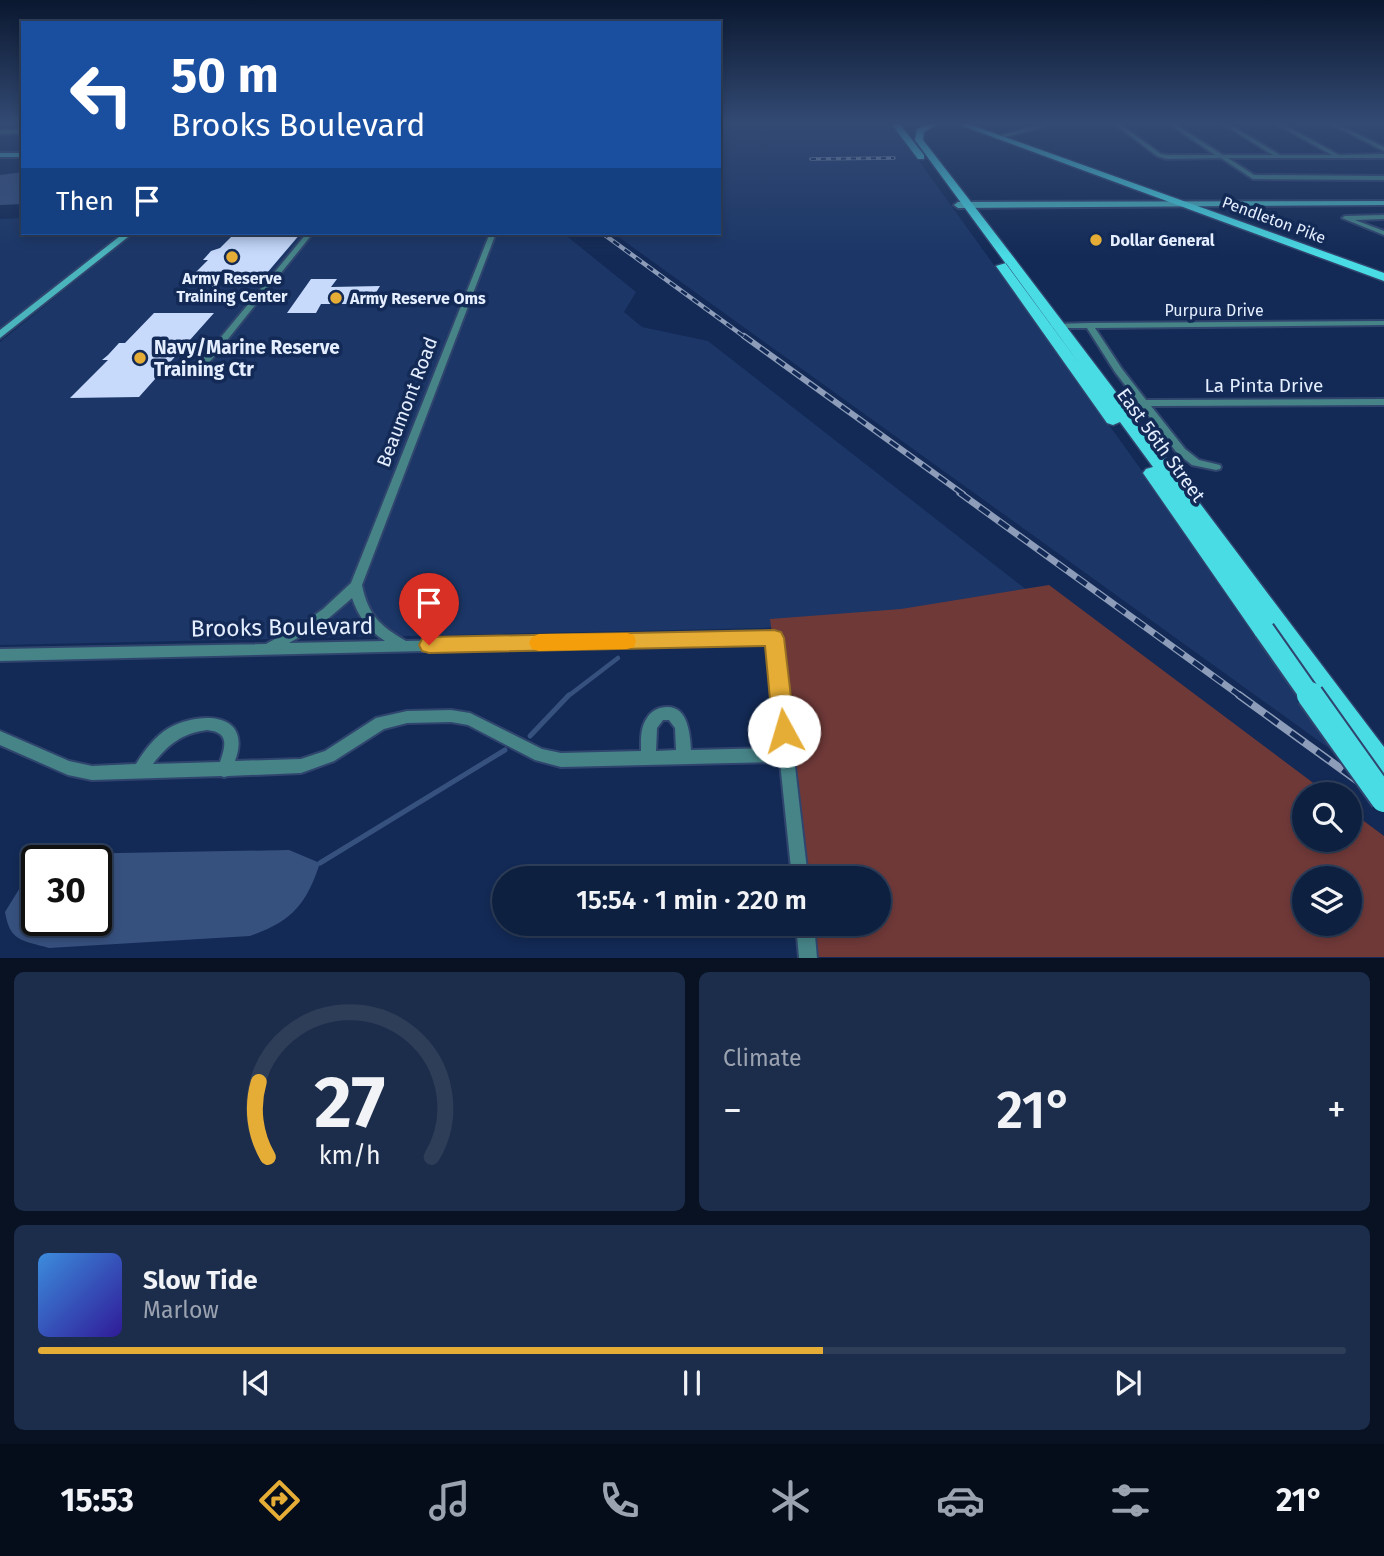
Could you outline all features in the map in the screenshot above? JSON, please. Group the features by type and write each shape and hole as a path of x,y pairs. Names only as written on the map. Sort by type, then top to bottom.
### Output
{"main road":[{"name":"East 56th Street","path":"932,167 965,205"},
{"name":"East 56th Street","path":"938,167 1053,326 1384,799"},
{"name":"Pendleton Pike","path":"1080,167 1384,276"},
{"name":"Pendleton Pike","path":"1093,167 1384,270"},
{"name":"East 56th Street","path":"1053,326 1125,418 1384,767"}],"street":[{"path":"1238,167 1254,177 1384,178"},
{"path":"965,205 1384,203"},
{"path":"1384,216 1345,218 1384,233"},
{"path":"0,335 126,235"},
{"path":"205,362 308,235"},
{"name":"Beaumont Road","path":"265,648 304,630 327,614 343,601 356,584 493,235"},
{"name":"Purpura Drive","path":"1053,326 1384,323"},
{"path":"1089,325 1111,361 1181,451 1196,463 1216,467"},
{"name":"La Pinta Drive","path":"1144,403 1384,402"},
{"path":"356,584 359,605 367,621 402,646"},
{"name":"Brooks Boulevard","path":"0,655 774,638 786,755"},
{"path":"648,758 651,724 656,717 667,713 678,717 682,724 684,756"},
{"path":"0,738 79,771 286,768 309,764 329,756 381,723 407,717 452,716 470,719 540,755 554,759 786,755 799,866"},
{"path":"140,771 156,748 172,735 191,726 206,724 222,727 229,734 232,744 224,770"},
{"path":"805,936 808,957"}],"shaded area":[{"path":"721,167 923,167 1355,767 616,235 721,235"},
{"path":"21,172 21,204 0,205 0,175"},
{"path":"21,218 21,235 124,235 0,333 0,219"},
{"path":"133,235 565,235 636,292 624,312 642,327 708,341 1046,605 764,628 0,645 0,342"},
{"path":"1049,585 1312,782 1292,782 1292,852 1362,852 1362,820 1384,836 1384,957 815,957 812,936 891,936 891,866 802,866 770,619 901,609"},
{"path":"289,850 320,863 309,890 296,910 277,924 250,936 49,948 25,941 10,929 5,912 21,886 21,936 112,936 112,853"}],"building":[{"name":"Army Reserve Training Center","path":"233,235 299,235 261,280 187,281 208,260 203,260 211,251 220,248"},
{"name":"Army Reserve Oms","path":"311,279 337,279 331,287 380,286 369,304 321,304 316,313 287,313"},
{"name":"Navy/Marine Reserve Training Ctr","path":"154,313 214,313 139,397 70,398 108,360 102,360 119,343 125,343"}],"waterway":[{"path":"567,697 618,658"},
{"path":"530,736 567,697"},
{"path":"320,863 505,750"}],"railway":[{"path":"605,235 746,338"},
{"path":"744,336 963,494"},
{"path":"960,493 1242,697"},
{"path":"1239,695 1384,800"}],"slow traffic":[{"path":"539,643 627,641"}],"place":[{"name":"Dollar General","path":"1096,240"},
{"name":"Army Reserve Training Center","path":"232,257"},
{"name":"Army Reserve Oms","path":"336,298"},
{"name":"Navy/Marine Reserve Training Ctr","path":"140,358"}],"route":[{"path":"429,645 774,638 784,731"}]}
